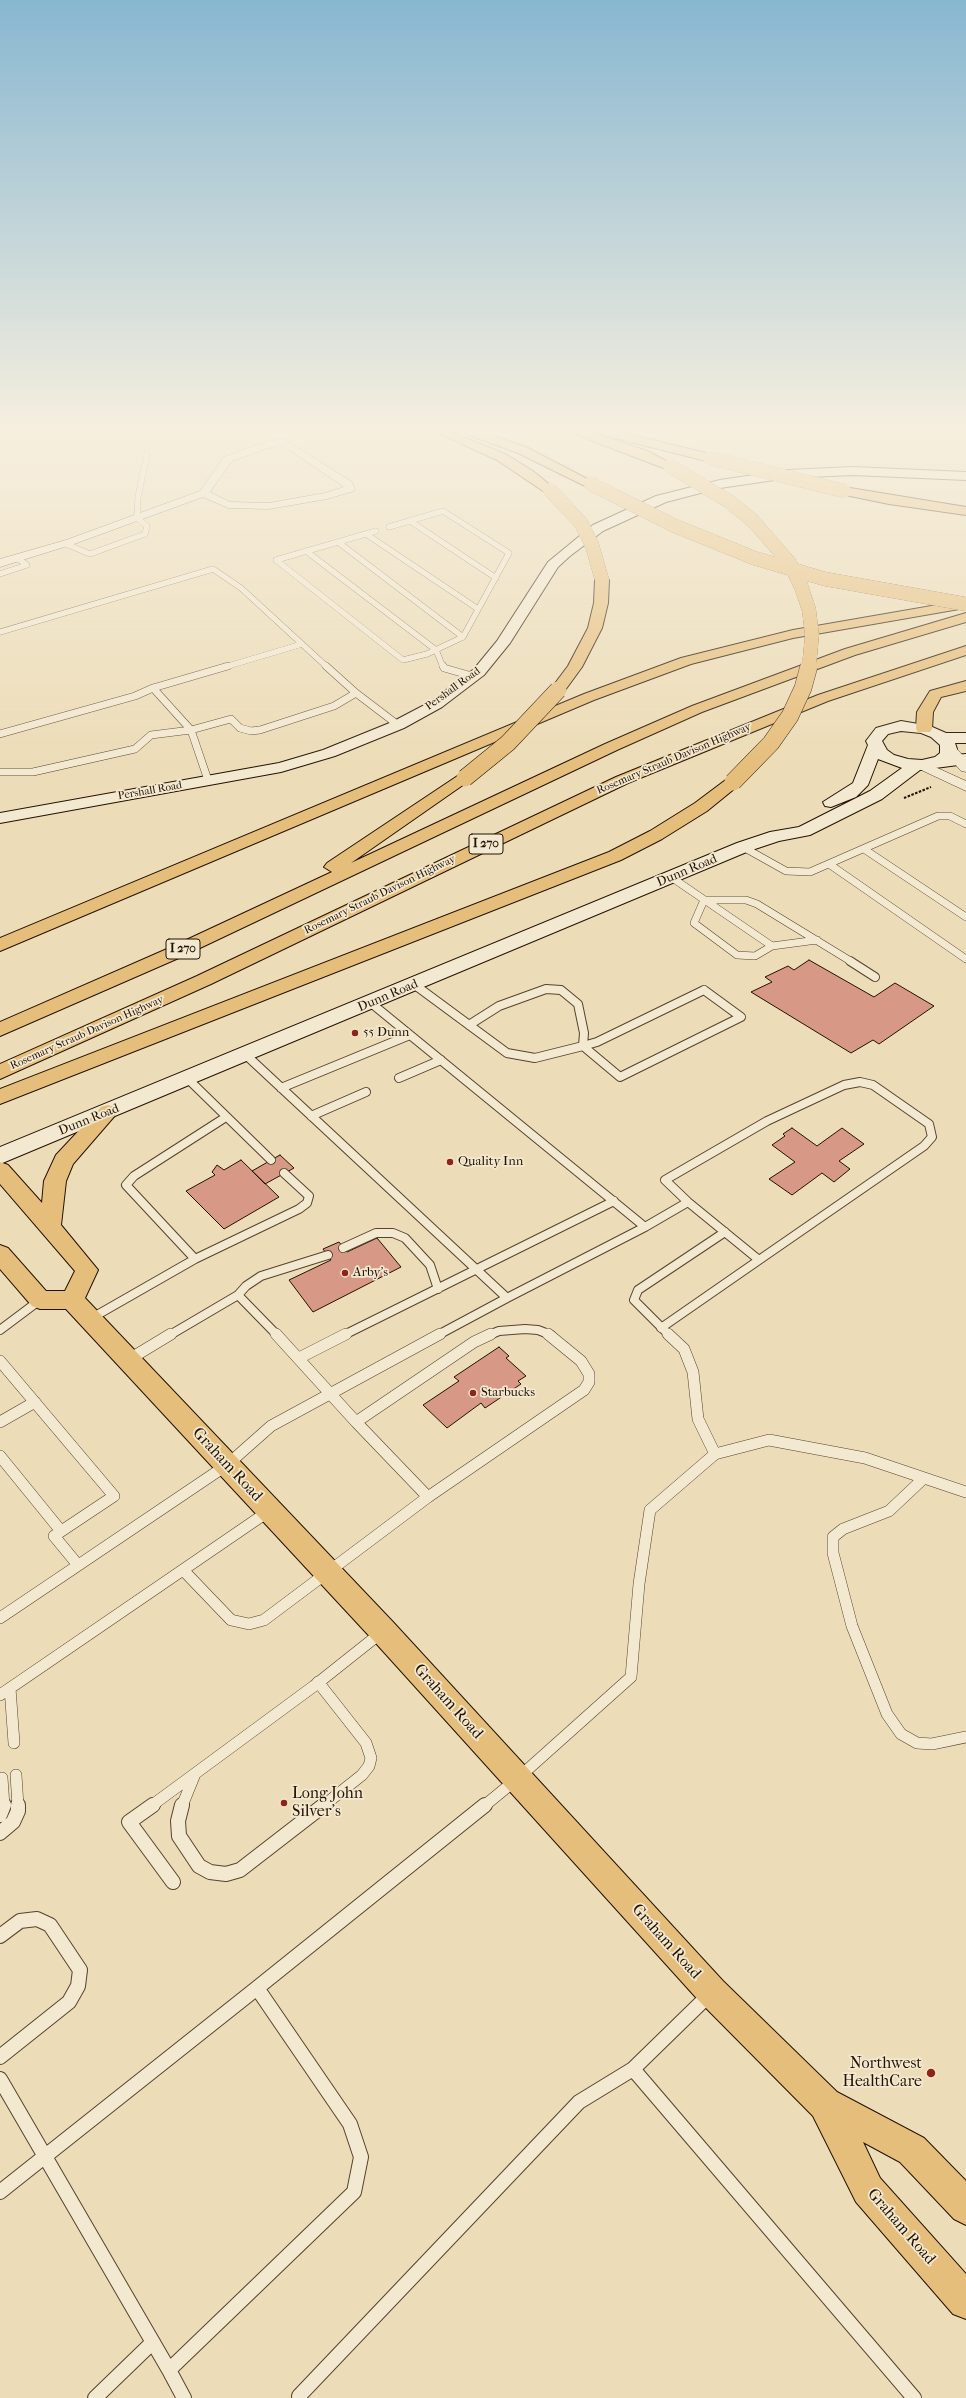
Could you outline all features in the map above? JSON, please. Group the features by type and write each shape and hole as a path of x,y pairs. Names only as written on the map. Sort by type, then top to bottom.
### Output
{"main road":[{"path":"279,903 465,778 508,743 558,690 575,666 595,628 601,603 602,580 592,544"},
{"path":"719,544 754,558 832,581 966,604"},
{"path":"0,1097 615,856 656,835 701,807 733,782 771,743 790,716 803,688 811,655 812,635 809,610 801,586 789,562 773,544"},
{"path":"0,945 582,700 686,661 793,634 966,604"},
{"name":"I 270","path":"0,1030 110,982 611,747 697,709 850,652 966,617"},
{"name":"Rosemary Straub Davison Highway","path":"0,1072 183,991 622,780 816,701 966,650"},
{"path":"924,728 925,712 935,694 945,690 966,686"},
{"path":"50,1227 56,1181 64,1160 108,1112"},
{"path":"0,1170 87,1270 72,1300 40,1300 0,1254"},
{"name":"Graham Road","path":"72,1300 383,1631 712,1992 825,2104 912,2150 966,2207"},
{"name":"Graham Road","path":"825,2104 868,2190 966,2301"}],"street":[{"path":"0,563 66,544"},
{"name":"Pershall Road","path":"0,818 295,763 329,753 398,724 437,704 472,676 503,643 553,565 576,544"},
{"path":"0,549 17,558"},
{"name":"Dunn Road","path":"776,836 791,822 850,793 860,785 875,747 874,741 882,731 901,726 924,728"},
{"path":"924,728 954,756"},
{"path":"919,765 954,756 966,738"},
{"path":"875,747 888,758 919,765 966,787"},
{"name":"Dunn Road","path":"0,1156 246,1055 743,847 776,836 804,831 876,795 919,765"}],"lane":[{"path":"66,544 82,552 90,554 118,544"},
{"path":"331,544 276,560 403,660 436,650 463,638 509,553 495,544"},
{"path":"340,544 463,638"},
{"path":"381,544 478,609"},
{"path":"445,544 496,578"},
{"path":"306,551 436,650 444,668 472,676"},
{"path":"0,574 27,565 17,558"},
{"path":"0,632 214,569 241,588 356,693 398,724"},
{"path":"0,734 135,696 153,688 302,644"},
{"path":"153,688 191,730 208,780"},
{"path":"0,772 33,772 136,749 151,735 191,730 231,719 240,728 252,731 260,730 334,706 356,693"},
{"path":"743,847 786,871 800,874 810,872 938,816 950,816 966,823"},
{"path":"864,848 966,917"},
{"path":"829,864 966,959"},
{"path":"671,877 772,946"},
{"path":"704,900 746,900 757,904 875,977"},
{"path":"704,900 694,923 737,955 755,956 772,946 817,940"},
{"path":"415,984 507,1053 535,1058 597,1042 704,990 741,1017 620,1077 583,1046"},
{"path":"468,1025 499,1006 546,989 561,990 578,1004 584,1033 583,1046"},
{"path":"371,1003 645,1227"},
{"path":"282,1088 410,1036"},
{"path":"246,1055 507,1298"},
{"path":"399,1078 440,1060"},
{"path":"188,1079 271,1160"},
{"path":"661,1328 924,1146 932,1137 929,1124 873,1085 860,1082 844,1085 767,1120 665,1180 688,1202 759,1260"},
{"path":"311,1116 366,1092"},
{"path":"195,1260 126,1185 134,1176 226,1117"},
{"path":"90,1320 195,1260 299,1209 307,1203 309,1196 284,1173"},
{"path":"299,1358 614,1201"},
{"path":"0,1618 227,1465 271,1426 507,1298 645,1227 688,1202"},
{"path":"715,1454 698,1419 694,1372 684,1349 641,1309 634,1300 638,1290 725,1232"},
{"path":"343,1248 376,1233 393,1233 405,1238 430,1265 438,1289"},
{"path":"128,1360 238,1295 246,1286 261,1276 328,1255"},
{"path":"238,1295 299,1358 329,1394 428,1497"},
{"path":"0,1330 40,1300"},
{"path":"184,1570 231,1620 249,1624 264,1620 329,1573 428,1497 584,1390 588,1382 589,1374 581,1361 552,1336 538,1330 525,1329 499,1331 474,1342 356,1422"},
{"path":"0,1361 114,1496 54,1536 78,1565"},
{"path":"0,1422 35,1402"},
{"path":"0,2192 517,1779 631,1676 638,1584 650,1510 715,1454 769,1440 865,1458 966,1492"},
{"path":"0,1456 61,1531"},
{"path":"924,1478 889,1511 843,1528 833,1537 833,1553 852,1626 887,1714 901,1734 916,1743 932,1744 966,1737"},
{"path":"0,1695 270,1510"},
{"path":"173,1882 129,1822 318,1682 383,1631"},
{"path":"195,1774 184,1799 178,1821 179,1836 199,1866 210,1872 226,1874 240,1870 362,1775 369,1766 371,1758 366,1744 318,1682"},
{"path":"10,1688 14,1743"},
{"path":"0,1833 13,1822 18,1811 16,1775"},
{"path":"0,1815 4,1808 2,1778"},
{"path":"0,1936 20,1921 37,1919 50,1925 80,1970 78,1986 69,2002 0,2057"},
{"path":"169,2370 354,2192 362,2158 350,2124 257,1988"},
{"path":"299,2396 579,2102 633,2069 712,1992"},
{"path":"633,2069 914,2398"},
{"path":"0,2079 184,2398"},
{"path":"95,2398 153,2342"}],"building":[{"path":"809,960 874,997 895,983 934,1006 879,1044 873,1040 851,1053 751,992 772,982 765,977 788,966 794,970"},
{"path":"792,1128 817,1146 842,1128 864,1144 839,1161 850,1169 834,1182 822,1173 792,1195 769,1179 795,1162 772,1145 785,1136 783,1134"},
{"path":"280,1155 294,1168 265,1184 252,1171"},
{"path":"241,1160 279,1197 224,1229 186,1191 215,1175 212,1172 217,1165 224,1170"},
{"name":"Arby's","path":"377,1238 401,1267 313,1312 289,1280 331,1260 323,1249 339,1242 347,1252"},
{"name":"Starbucks","path":"499,1347 509,1356 506,1358 526,1376 518,1381 521,1384 485,1408 481,1403 447,1428 423,1405 459,1381 454,1377"}],"place":[{"name":"55 Dunn","path":"355,1033"},
{"name":"Quality Inn","path":"450,1162"},
{"name":"Arby's","path":"345,1273"},
{"name":"Starbucks","path":"473,1393"},
{"name":"Long John Silver's","path":"284,1803"},
{"name":"Northwest HealthCare","path":"931,2073"}]}
